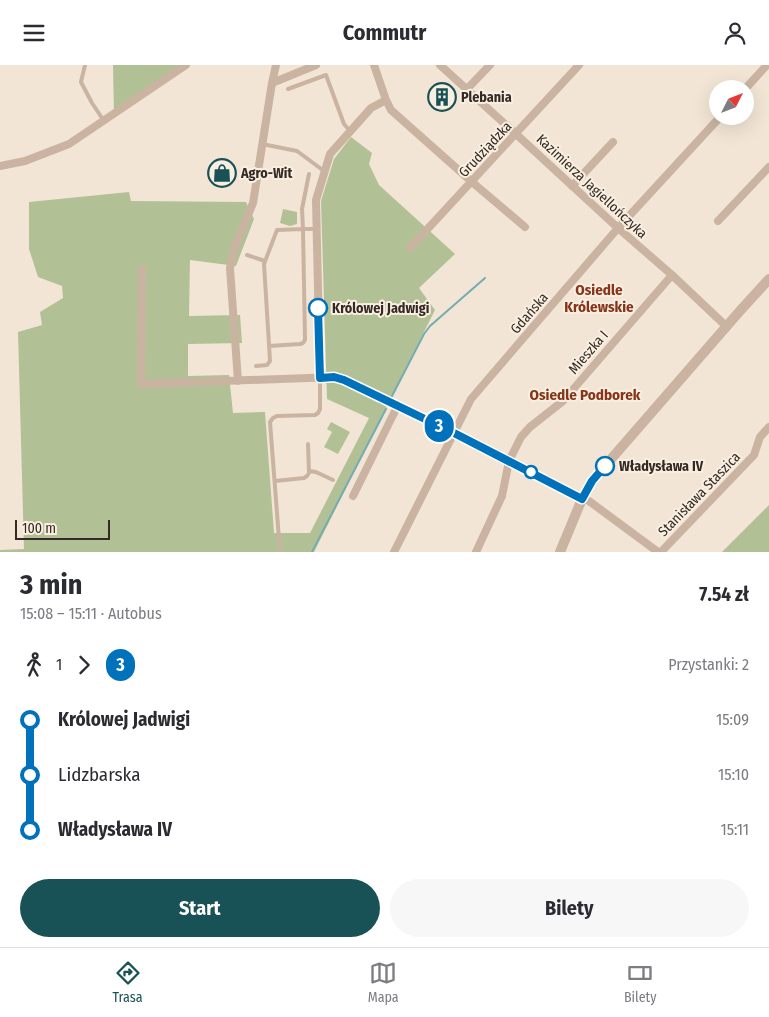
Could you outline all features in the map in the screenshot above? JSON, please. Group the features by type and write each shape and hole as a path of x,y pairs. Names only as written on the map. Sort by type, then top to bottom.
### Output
{"street":[{"path":"0,167 25,161 69,144 186,65"},
{"path":"238,381 230,268 235,247 253,203 276,65"},
{"path":"272,83 316,65"},
{"path":"374,65 391,110 525,227"},
{"name":"Kazimierza Jagiellończyka","path":"440,65 672,275 726,327"},
{"path":"467,89 490,65"},
{"name":"Grudziądzka","path":"410,248 579,65"},
{"path":"753,80 767,65"},
{"path":"320,378 316,200 330,154 371,108 386,100"},
{"name":"Gdańska","path":"394,552 471,399 618,228 713,125"},
{"path":"572,186 613,142"},
{"path":"718,221 769,167"},
{"path":"142,269 141,384 334,377 344,380 589,501 660,552"},
{"name":"Mieszka I","path":"476,552 502,496 509,461 521,437 530,427 562,401 672,275"},
{"path":"560,552 582,499 592,481 769,279"},
{"path":"353,496 398,405"},
{"name":"Stanisława Staszica","path":"660,552 754,455 760,437 769,427"}],"lane":[{"path":"85,65 81,82 104,121"},
{"path":"288,89 326,75 344,124 350,131"},
{"path":"262,144 297,151 324,171"},
{"path":"269,346 300,344 305,340 302,209 310,174"},
{"path":"256,367 269,363 264,264 277,230 316,229"},
{"path":"247,255 265,261"},
{"path":"280,552 270,422 272,418 277,416 314,415 318,413 320,409 320,378"},
{"path":"274,481 304,478 307,476 309,471 308,444"},
{"path":"309,471 316,472 333,480"}],"green space":[{"path":"113,65 186,65 114,115"},
{"path":"351,137 372,153 369,164 379,185 455,254 419,288 435,310 314,552 0,552 0,550 24,549 18,332 42,325 40,312 63,298 62,286 38,277 29,249 29,202 129,192 131,201 246,202 254,219 236,266 190,260 189,316 240,315 242,343 188,344 188,376 229,375 233,413 265,412 274,533 310,533 369,418 327,399 321,201 334,159"},
{"path":"283,209 297,212 297,224 290,226 280,223"},
{"path":"331,422 350,432 338,454 324,447 332,432 327,429"},
{"path":"769,505 769,552 722,552"}],"waterway":[{"path":"391,398 430,326 485,278"},
{"path":"312,552 386,409"}],"bus line":[{"name":"3","path":"318,308 320,378 334,377 344,380 454,433 582,499 592,481 605,466"}],"place":[{"name":"Plebania","path":"442,97"},
{"name":"Agro-Wit","path":"222,173"},
{"name":"Królowej Jadwigi","path":"318,308"},
{"name":"Władysława IV","path":"605,466"}],"district":[{"name":"Osiedle Królewskie","path":"599,298"},
{"name":"Osiedle Podborek","path":"585,395"}]}
